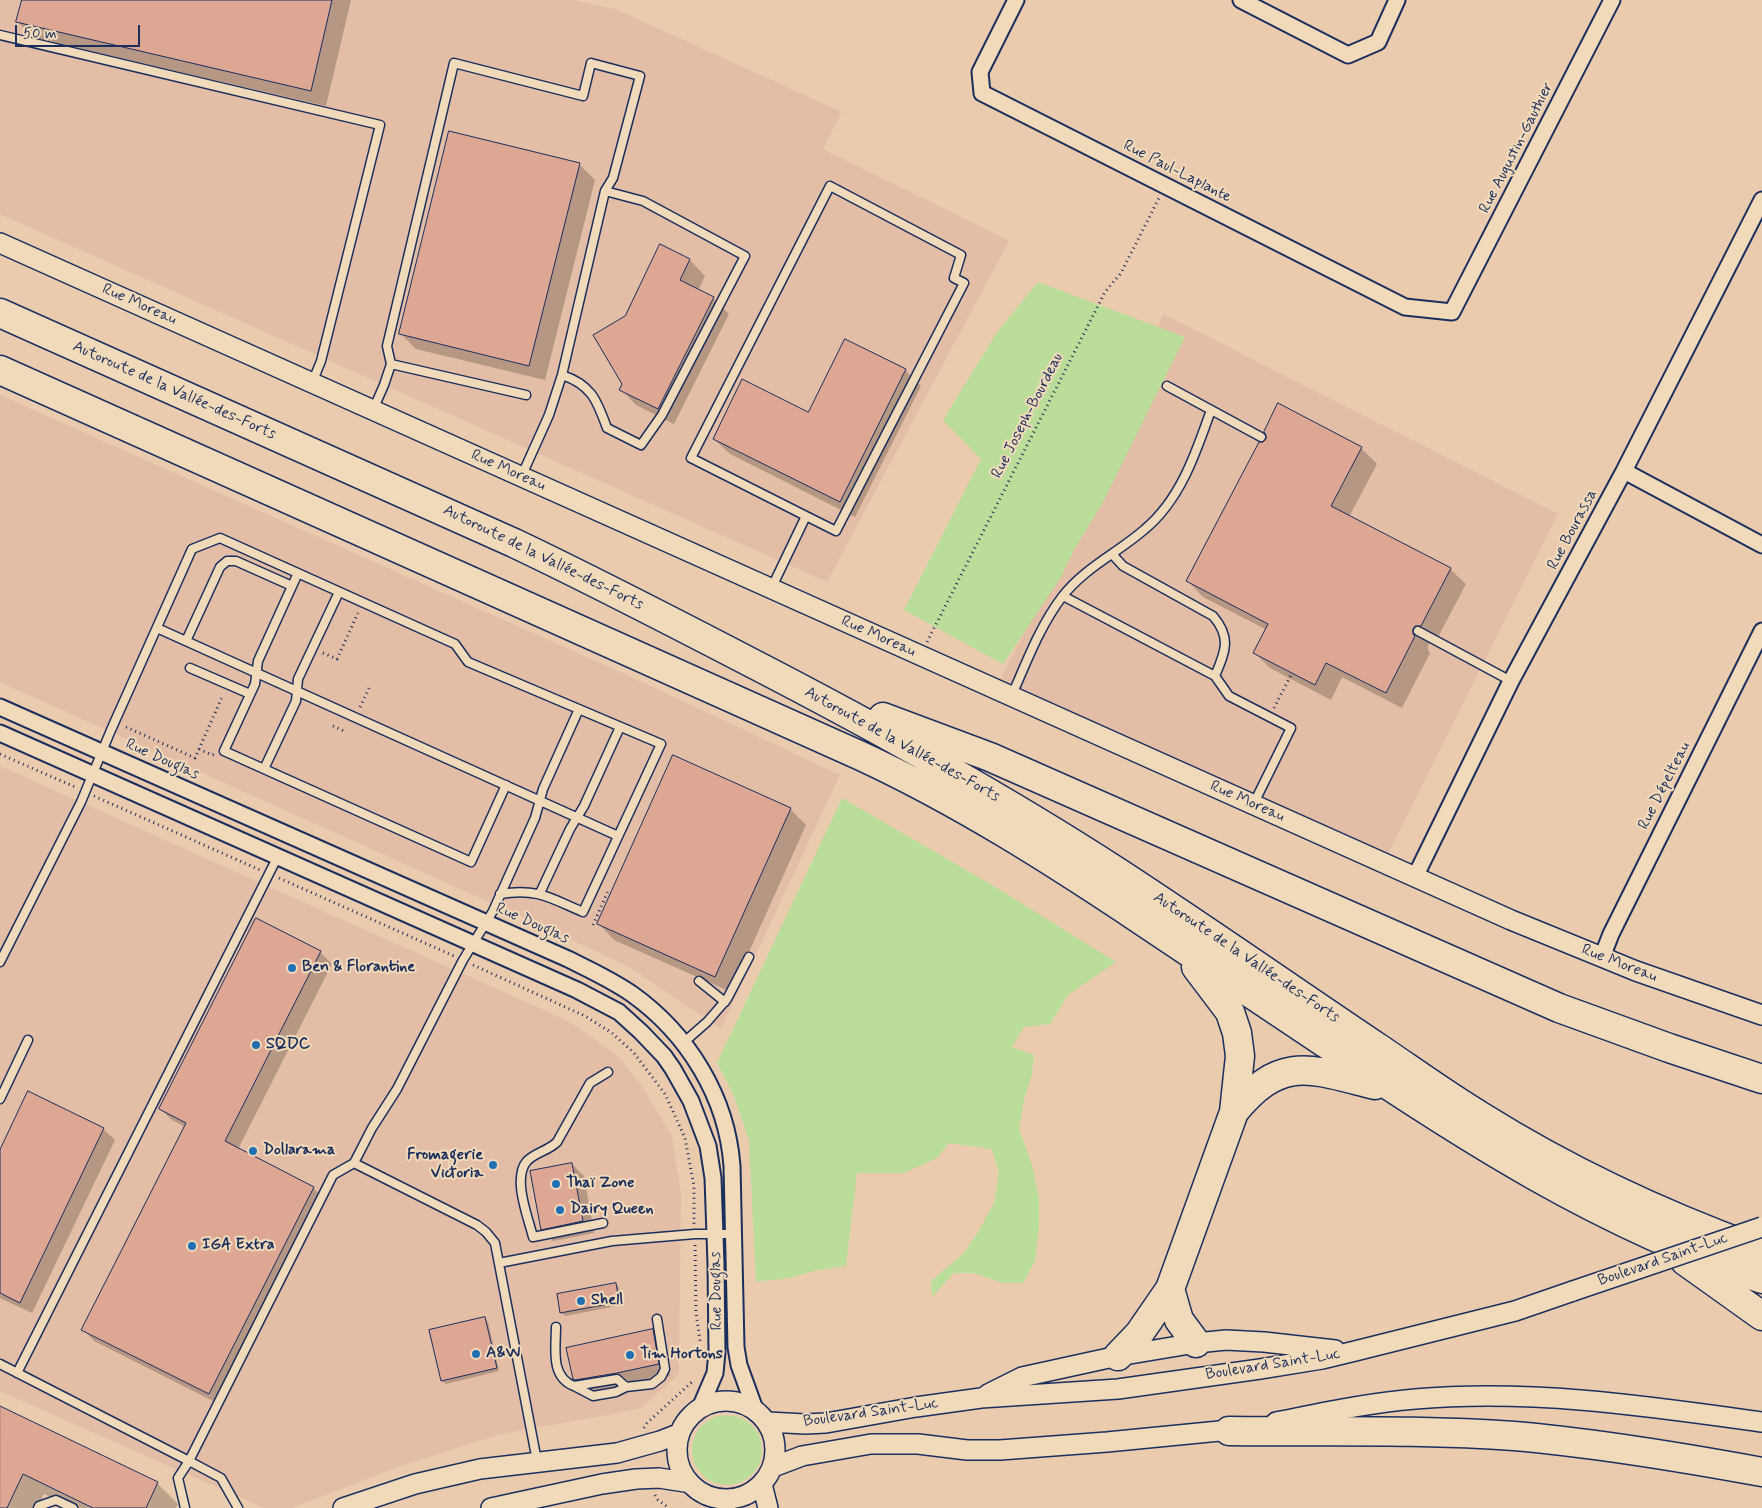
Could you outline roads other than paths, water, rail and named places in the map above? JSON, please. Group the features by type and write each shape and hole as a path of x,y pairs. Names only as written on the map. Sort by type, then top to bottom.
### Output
{"highway":[{"name":"Autoroute de la Vallée-des-Forts","path":"0,313 514,543 790,682 955,773 1060,836 1140,887 1441,1091 1513,1136 1613,1189 1696,1226 1762,1251"},
{"name":"Autoroute de la Vallée-des-Forts","path":"0,370 882,765 954,803 1041,854 1393,1089 1502,1158 1585,1204 1647,1234 1762,1279"},
{"path":"790,682 990,757 1559,1008 1762,1080"},
{"path":"1118,1356 1138,1334 1170,1289 1234,1112 1240,1056 1238,1033 1234,1022 1216,993 1177,944"},
{"path":"1234,1112 1259,1085 1290,1071 1320,1071 1393,1089"},
{"path":"1647,1234 1762,1316"},
{"path":"1170,1289 1179,1320 1196,1343"},
{"path":"1229,1430 1513,1436 1652,1453 1762,1472"}],"street":[{"name":"Rue Paul-Laplante","path":"1016,0 980,72 982,93 1405,306 1452,312"},
{"path":"1241,0 1348,55 1378,42 1397,0"},
{"name":"Rue Augustin-Gauthier","path":"1452,312 1612,0"},
{"name":"Rue Bourassa","path":"1415,877 1511,681 1624,471 1762,200"},
{"name":"Rue Moreau","path":"0,243 1511,920 1655,978 1762,1015"},
{"path":"1624,471 1762,545"},
{"name":"Rue Dépelteau","path":"1602,957 1615,925 1762,631"},
{"name":"Rue Douglas","path":"0,707 568,959 613,982 654,1012 683,1043 712,1089 724,1116 732,1166 736,1347 739,1366 762,1417"},
{"name":"Rue Douglas","path":"0,733 577,990 608,1006 636,1027 673,1068 691,1101 708,1146 713,1178 717,1364 711,1386 700,1408"},
{"name":"Boulevard Saint-Luc","path":"762,1417 805,1424 826,1423 981,1398 1118,1389 1322,1359 1515,1311 1762,1227"},
{"path":"981,1398 1022,1377 1118,1356 1196,1343 1226,1340 1264,1342 1351,1352"},
{"name":"Boulevard Saint-Luc","path":"773,1468 802,1456 871,1444 918,1444 967,1450 1000,1450 1107,1442 1229,1430 1376,1403 1416,1399 1495,1396 1596,1400 1762,1422"},
{"path":"491,1508 602,1484 659,1478 685,1482 723,1503 738,1498 762,1484 773,1468 776,1457 775,1436 762,1417 738,1404 728,1402 717,1403 700,1408 687,1419 678,1434 675,1455 677,1465 685,1482"},
{"path":"343,1508 415,1484 471,1471 617,1453 678,1434"},
{"path":"762,1484 768,1508"}],"lane":[{"path":"0,35 380,125 321,361 312,383"},
{"path":"373,410 391,364 387,346 454,63 583,96 591,63 640,76 613,178 604,191 562,375 549,415 521,477"},
{"path":"830,186 961,255 954,278 964,283 836,532 806,516 691,458 830,186"},
{"path":"562,375 577,381 592,394 607,428 641,445 662,415 745,256 643,201 604,191"},
{"path":"391,364 526,396"},
{"path":"1167,386 1261,437"},
{"path":"1012,697 1042,627 1063,596 1073,584 1146,529 1169,503 1193,457 1211,410"},
{"path":"771,589 806,516"},
{"path":"0,962 81,802 192,549 220,538 455,644 468,662 661,744 583,912 540,893 526,891 500,894"},
{"path":"1112,554 1123,566 1213,616 1220,624 1224,633 1225,652 1216,676"},
{"path":"186,641 220,567 227,560 236,561 292,586"},
{"path":"298,573 258,661 255,684 224,751 471,862 506,785"},
{"path":"264,769 296,701 298,679 339,592"},
{"path":"1063,596 1216,676 1229,696 1291,728 1253,805"},
{"path":"157,628 618,836"},
{"path":"1418,632 1511,681"},
{"path":"190,668 250,694"},
{"path":"185,1508 178,1478 333,1175 354,1163 372,1128 396,1089 463,960 486,923 536,818 543,789 579,709"},
{"path":"540,893 570,829 584,806 620,727"},
{"path":"17,1373 278,856"},
{"path":"683,1043 707,1022 725,1002 749,957"},
{"path":"699,981 725,1002"},
{"path":"0,1100 2,1089 28,1040"},
{"path":"603,1223 534,1237 520,1181 522,1169 527,1162 536,1154 551,1148 557,1142 590,1082 608,1072"},
{"path":"354,1163 477,1225 486,1232 494,1243 537,1463"},
{"path":"499,1263 612,1241 734,1234"},
{"path":"556,1327 556,1367 559,1376 567,1384 594,1396 616,1392 626,1387 652,1384 661,1377 665,1369 657,1319"},
{"path":"0,1364 221,1478 238,1508"},
{"path":"574,1386 617,1379 626,1387"},
{"path":"38,1508 56,1500 73,1508"}],"place":[{"name":"Ben & Florantine","path":"292,968"},
{"name":"SQDC","path":"256,1045"},
{"name":"Dollarama","path":"253,1151"},
{"name":"Fromagerie Victoria","path":"493,1165"},
{"name":"Thaï Zone","path":"556,1184"},
{"name":"Dairy Queen","path":"560,1210"},
{"name":"IGA Extra","path":"192,1246"},
{"name":"Shell","path":"581,1301"},
{"name":"A&W","path":"476,1354"},
{"name":"Tim Hortons","path":"630,1355"}]}
